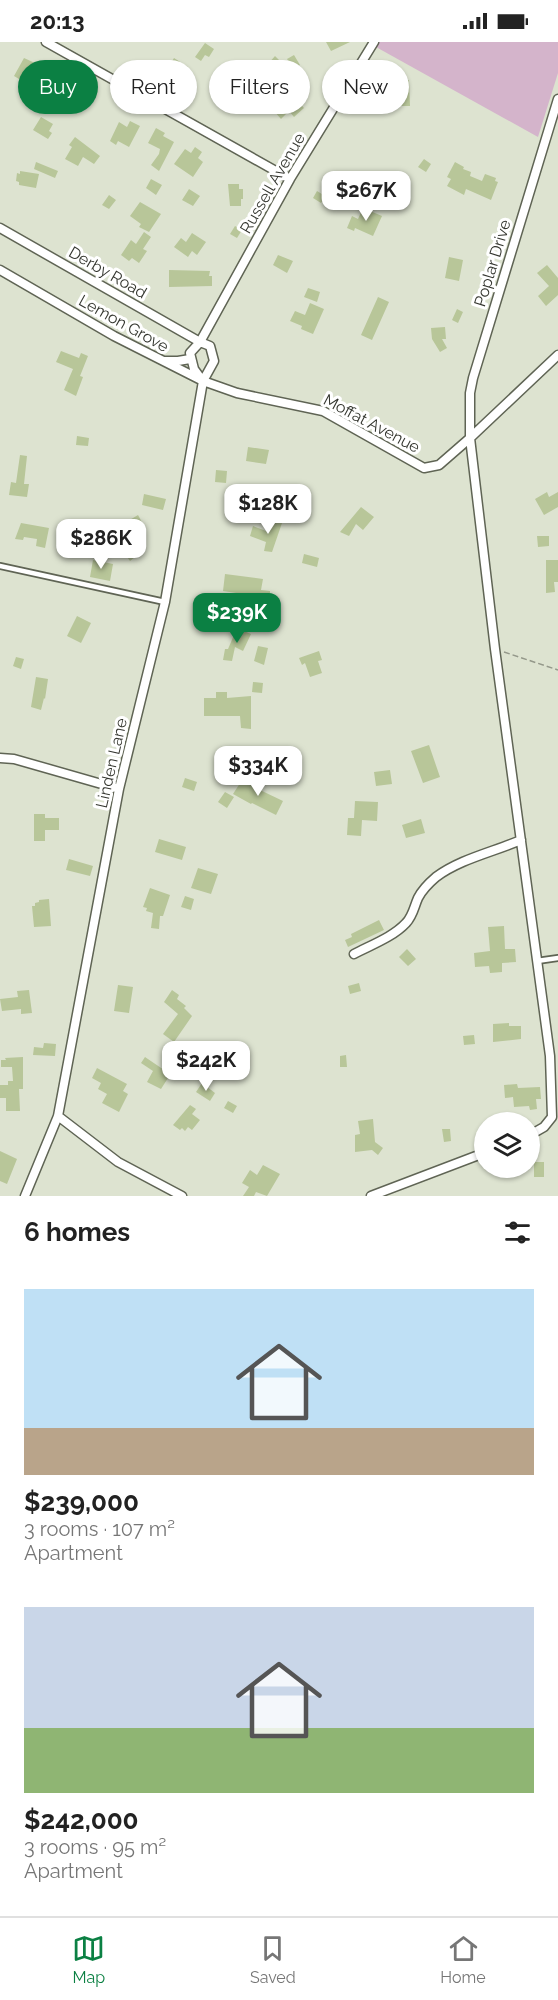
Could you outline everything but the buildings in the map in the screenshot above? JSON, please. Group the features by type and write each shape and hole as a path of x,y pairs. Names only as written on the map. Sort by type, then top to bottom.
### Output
{"street":[{"path":"46,42 290,179"},
{"name":"Russell Avenue","path":"190,359 190,353 200,342 290,179 374,42"},
{"name":"Poplar Drive","path":"540,1128 550,1122 552,1117 550,1056 495,649 470,438 470,393 558,99"},
{"name":"Derby Road","path":"0,228 200,342"},
{"name":"Lemon Grove","path":"0,270 160,360 203,381 237,393"},
{"name":"Linden Lane","path":"25,1196 58,1116 119,789 165,602 203,381 211,369 213,355 210,346 200,342"},
{"name":"Moffat Avenue","path":"237,393 323,411 424,468 439,465 558,355"},
{"path":"160,360 190,359 203,381"},
{"path":"0,758 14,759 119,789"},
{"path":"354,954 393,933 406,923 424,888 436,878 456,866 521,840"},
{"path":"58,1116 118,1162 182,1196"},
{"path":"371,1196 474,1158"}],"lane":[{"path":"0,566 165,602"},
{"path":"537,961 558,958"}],"path":[{"path":"495,649 558,670"}],"shaded area":[{"path":"379,42 558,42 558,73 538,137 409,65 409,60 399,60 376,47"}]}
